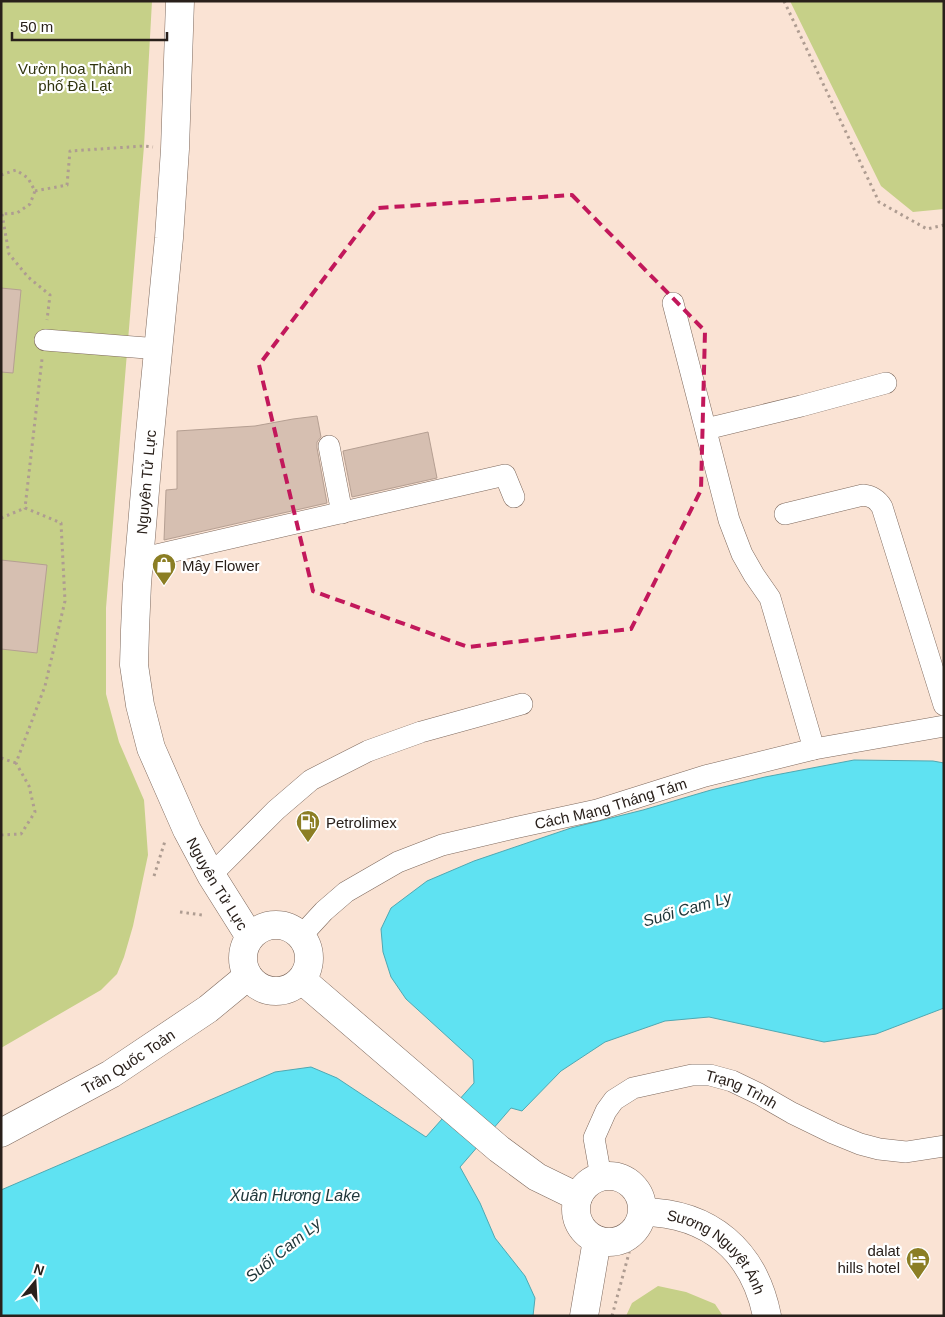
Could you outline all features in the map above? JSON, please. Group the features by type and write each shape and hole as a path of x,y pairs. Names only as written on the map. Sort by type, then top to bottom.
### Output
{"main road":[{"name":"Nguyên Tử Lực","path":"180,1 175,149 169,238 134,630 134,665 140,705 151,748 187,830 211,875 250,937"},
{"path":"276,925 286,926 301,936 306,943 310,961 307,972 302,980 294,987 284,991 263,989 254,984 243,966 242,956 250,937 258,930 276,925"},
{"name":"Trần Quốc Toản","path":"1,1132 111,1074 208,1009 248,976"},
{"path":"302,980 499,1149 537,1177 578,1197"},
{"path":"601,1176 619,1177 628,1181 640,1194 643,1212 640,1222 635,1231 627,1238 617,1242 597,1240 584,1231 577,1217 578,1197 583,1188 601,1176"},
{"name":"Sương Nguyệt Ánh","path":"643,1212 677,1215 708,1228 722,1237 736,1249 752,1272 763,1297 767,1316"},
{"path":"584,1316 597,1240"}],"street":[{"path":"673,303 729,520 742,554 770,598 814,749"},
{"path":"45,340 159,349"},
{"path":"706,429 886,383"},
{"path":"329,446 342,513"},
{"path":"140,559 504,475 514,497"},
{"path":"785,514 863,494 876,499 882,507 944,705"},
{"path":"211,875 276,810 310,780 368,751 421,732 522,704"},
{"name":"Cách Mạng Tháng Tám","path":"301,936 324,911 346,892 398,862 442,846 597,810 705,776 814,749 944,726"},
{"name":"Trạng Trình","path":"601,1176 594,1138 606,1111 614,1100 633,1088 692,1076 710,1075 732,1081 833,1133 879,1150 906,1152 944,1146"}],"path":[{"path":"784,1 879,202 927,229 944,225"},
{"path":"35,191 67,185 70,151 144,146 175,149"},
{"path":"1,175 16,170 28,178 35,191 30,204 17,212 2,214 9,254 28,277 50,295 25,508"},
{"path":"1,518 25,508 61,523 65,601 45,686 16,763"},
{"path":"1,758 16,763 29,786 35,812 21,834 1,836"},
{"path":"154,876 167,834"},
{"path":"180,912 202,915"},
{"path":"612,1316 629,1254 627,1238"}],"highlighted area":[{"path":"572,195 705,331 701,490 631,629 468,647 313,591 259,365 377,208"}],"green space":[{"name":"Vườn hoa Thành phố Đà Lạt","path":"1,1 152,1 144,146 106,608 106,694 119,742 144,800 148,855 133,926 117,974 101,990 1,1048"},
{"path":"790,1 944,1 944,209 913,212 881,186"},
{"path":"658,1286 686,1292 715,1304 723,1316 626,1316 632,1303"}],"water":[{"path":"854,760 933,761 944,763 944,1008 876,1034 824,1042 709,1017 665,1021 605,1042 561,1071 522,1111 511,1108 460,1167 480,1203 495,1238 525,1276 535,1298 533,1316 1,1316 1,1190 275,1072 311,1067 337,1078 426,1137 474,1083 473,1060 406,999 391,977 383,952 381,929 391,908 427,881 474,861 571,828 765,777"}],"building":[{"path":"1,288 21,290 13,373 1,372"},
{"path":"317,416 321,437 317,442 317,448 327,503 164,540 166,490 177,489 177,431 255,426"},
{"path":"428,432 437,478 352,497 343,451"},
{"path":"1,560 47,565 37,653 1,649"}],"place":[{"name":"Mây Flower","path":"164,586"},
{"name":"Petrolimex","path":"308,843"},
{"name":"dalat hills hotel","path":"918,1280"}],"water label":[{"name":"Suối Cam Ly","path":"687,909"},
{"name":"Xuân Hương Lake","path":"295,1195"},
{"name":"Suối Cam Ly","path":"283,1250"}]}
